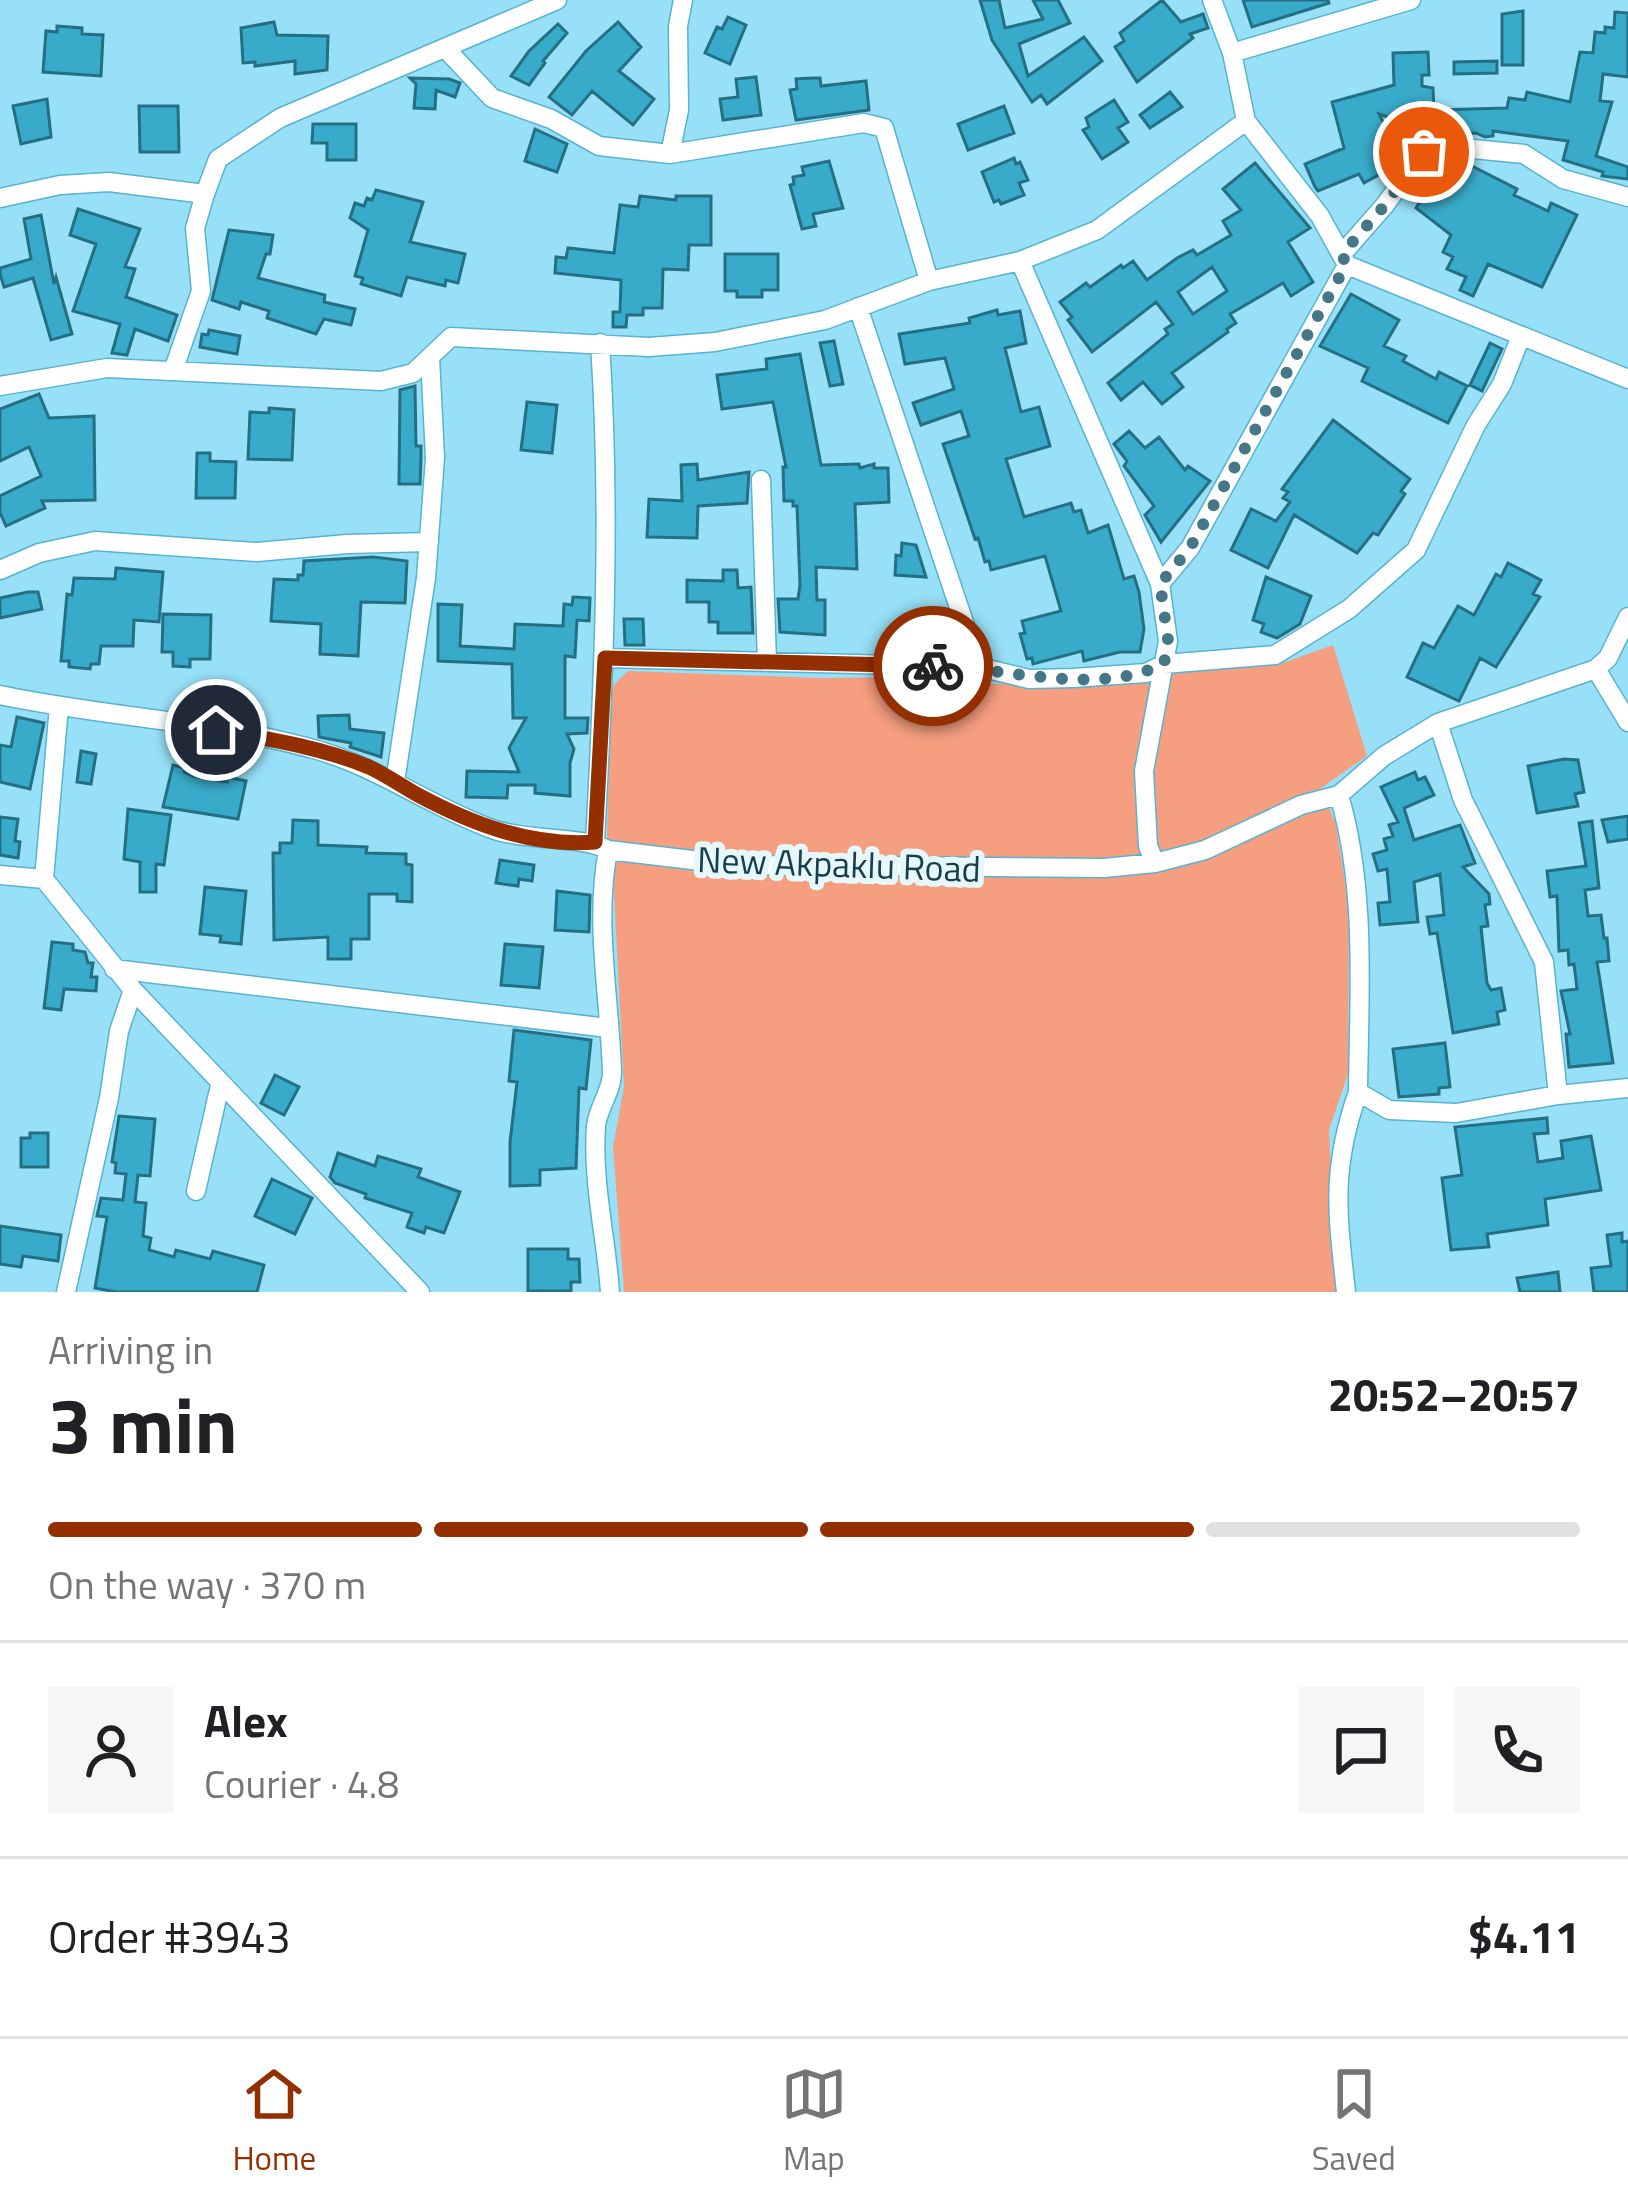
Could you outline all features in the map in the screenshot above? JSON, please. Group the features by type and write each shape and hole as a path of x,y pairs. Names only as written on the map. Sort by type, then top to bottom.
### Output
{"street":[{"path":"173,371 201,291 195,228 218,159 280,118 557,0"},
{"path":"670,154 679,110 678,26 683,0"},
{"path":"1212,0 1232,53 1246,121 1320,216 1344,260 1628,380"},
{"path":"1232,53 1411,0"},
{"path":"445,48 492,98 551,119 599,146 670,154 864,123 884,128 909,201 928,281"},
{"path":"0,386 107,368 381,381 413,374 451,337 650,346 715,342 824,320 928,281 1020,260 1097,230 1246,121"},
{"path":"1160,584 1190,548 1344,260 1424,152 1473,149 1524,154 1563,179 1628,197"},
{"path":"0,198 60,185 109,182 205,194"},
{"path":"1020,260 1160,584 1168,640 1144,771 1148,846 1155,863"},
{"path":"858,307 979,667"},
{"path":"605,658 979,667 1029,679 1146,673 1164,664 1275,655 1349,609 1416,550 1476,424 1502,384 1521,336"},
{"path":"600,343 606,439 601,846 612,1080 596,1120 596,1184 610,1292"},
{"path":"395,782 429,542 435,458 430,357"},
{"path":"761,480 767,662"},
{"path":"0,570 39,553 95,541 257,552 429,542"},
{"path":"1628,617 1609,658 1596,669 1628,722"},
{"name":"New Akpaklu Road","path":"0,695 270,739 370,768 497,831 572,844 734,865 1039,871 1155,863 1205,850 1301,805 1339,795 1384,756 1438,724 1596,669"},
{"path":"59,706 44,878 133,990 420,1292"},
{"path":"1438,724 1463,800 1544,962 1558,1095"},
{"path":"1339,795 1348,826 1359,919 1358,1092 1336,1173 1346,1292"},
{"path":"0,875 44,878"},
{"path":"114,969 608,1028"},
{"path":"66,1292 110,1098 119,1031 133,990"},
{"path":"196,1191 220,1085"},
{"path":"1358,1092 1389,1110 1456,1113 1628,1088"}],"shaded area":[{"path":"1333,645 1367,756 1321,788 1336,825 1349,909 1348,1074 1329,1130 1336,1292 624,1292 613,1147 624,1087 607,834 611,688 628,671 823,678 956,676 993,684 1131,679 1171,671 1283,663"}],"building":[{"path":"980,0 999,0 1005,28 1043,19 1033,0 1058,0 1070,23 1019,44 1028,76 1084,37 1102,61 1047,104 1041,95 1032,102 992,40"},
{"path":"1162,0 1181,22 1203,14 1208,28 1190,34 1193,38 1137,82 1115,47 1124,41 1120,33"},
{"path":"1243,0 1328,0 1329,3 1252,27"},
{"path":"1523,11 1523,65 1502,65 1502,14"},
{"path":"1615,12 1628,13 1628,77 1603,74 1600,101 1612,102 1596,156 1628,167 1628,179 1602,176 1603,172 1563,160 1568,141 1493,131 1493,136 1485,137 1437,134 1379,114 1402,158 1398,164 1364,183 1359,174 1318,191 1315,187 1305,164 1344,148 1332,102 1394,85 1393,53 1428,52 1429,75 1422,75 1422,86 1433,88 1434,110 1507,108 1509,98 1525,100 1527,92 1570,102 1580,52 1593,53 1595,32 1614,28"},
{"path":"728,17 746,25 730,64 705,53 717,27 722,29"},
{"path":"274,22 277,35 328,36 327,70 295,74 295,61 243,63 241,28"},
{"path":"618,22 641,47 619,71 654,99 633,125 592,91 572,115 549,97 586,51"},
{"path":"558,24 567,33 529,85 511,76 529,51"},
{"path":"57,26 103,35 101,76 43,72 46,31 57,32"},
{"path":"1497,61 1497,73 1454,74 1454,62"},
{"path":"756,77 761,115 723,120 720,99 738,97 736,79"},
{"path":"410,78 460,83 455,97 436,90 435,109 414,108 416,84"},
{"path":"820,78 821,86 866,81 869,110 796,120 790,90 797,89 796,79"},
{"path":"1170,92 1182,107 1150,128 1140,115"},
{"path":"47,99 51,137 21,144 13,106"},
{"path":"1114,100 1128,122 1118,128 1128,142 1102,159 1083,130 1089,127 1086,118"},
{"path":"139,106 178,106 179,152 140,152"},
{"path":"1004,106 1014,133 968,150 958,124"},
{"path":"313,124 356,124 356,160 327,160 327,143 312,143"},
{"path":"535,129 567,144 557,172 525,161"},
{"path":"1014,158 1028,180 1019,183 1024,195 994,202 982,172"},
{"path":"829,161 843,208 813,214 816,226 802,229 790,185 793,177 804,175 802,167"},
{"path":"1255,163 1310,228 1288,242 1313,282 1291,296 1283,283 1230,314 1236,323 1228,332 1172,373 1183,387 1162,404 1143,382 1121,400 1108,383 1168,334 1165,329 1173,324 1156,302 1092,352 1060,302 1121,265 1133,261 1147,280 1177,258 1193,250 1197,255 1231,235 1223,221 1241,210 1223,189","holes":["1212,267 1227,291 1193,314 1178,292"]},
{"path":"1466,163 1548,211 1551,203 1577,215 1542,287 1488,264 1473,296 1460,290 1466,277 1447,269 1453,257 1443,252 1451,235 1416,208 1444,164"},
{"path":"376,190 423,202 410,242 465,254 458,283 446,280 445,286 407,277 401,296 361,284 363,278 355,276 368,230 350,218 355,203 364,206"},
{"path":"640,196 676,200 676,196 711,196 711,245 689,245 688,270 663,269 662,308 643,308 643,315 627,315 626,327 613,327 613,312 620,312 621,280 555,273 556,257 566,258 568,248 614,253 620,205 638,207"},
{"path":"78,209 140,229 125,267 135,269 126,297 177,315 168,341 135,329 127,355 112,353 120,324 73,311 96,244 70,235"},
{"path":"41,215 54,284 56,277 72,334 51,340 33,278 4,287 0,274 0,268 31,259 24,219"},
{"path":"229,230 273,235 258,278 325,295 324,302 355,309 351,325 324,319 316,334 267,318 269,311 241,302 239,309 212,300"},
{"path":"725,254 778,254 778,290 762,290 762,297 737,297 737,291 725,291"},
{"path":"1351,294 1399,320 1384,346 1436,379 1439,372 1467,386 1448,423 1362,381 1368,368 1320,346"},
{"path":"997,310 998,315 1020,311 1026,343 1005,348 1021,412 1039,407 1050,446 1006,459 1024,517 1071,503 1074,512 1081,510 1088,533 1108,525 1124,579 1134,576 1139,592 1144,629 1140,652 1084,661 1082,651 1033,664 1032,658 1027,659 1020,634 1025,633 1022,621 1061,611 1045,556 991,570 975,539 943,444 969,436 961,411 921,425 913,403 954,389 945,358 905,364 899,334 970,323 969,318"},
{"path":"209,330 240,336 237,354 200,347 202,334 208,335"},
{"path":"834,341 843,384 830,386 820,343"},
{"path":"1490,343 1502,349 1482,391 1470,385"},
{"path":"800,354 821,465 888,468 889,502 855,504 857,569 816,567 817,600 825,600 825,635 780,632 778,599 798,599 800,585 797,506 784,501 786,467 773,402 722,409 717,375 767,369 766,359"},
{"path":"415,386 420,484 399,484 400,390"},
{"path":"39,394 49,418 94,416 95,500 42,501 45,508 6,526 0,496 41,476 29,447 0,461 0,409"},
{"path":"527,402 557,405 552,453 521,450"},
{"path":"269,408 294,410 292,460 248,459 250,412 269,413"},
{"path":"1333,420 1410,479 1378,535 1373,533 1357,553 1294,515 1268,568 1231,550 1251,509 1276,521 1290,502 1283,498 1288,492 1282,489"},
{"path":"1129,431 1145,448 1159,437 1185,470 1188,466 1210,481 1161,542 1145,515 1154,506 1114,444"},
{"path":"197,453 210,453 210,461 236,462 235,498 196,498"},
{"path":"697,464 698,480 749,472 747,503 698,506 697,538 647,537 649,499 682,501 681,465"},
{"path":"902,543 916,545 926,577 895,575"},
{"path":"373,557 407,561 405,603 361,602 358,656 320,654 321,624 271,621 274,579 298,580 304,561"},
{"path":"1508,563 1541,580 1533,594 1540,597 1496,667 1480,658 1459,701 1407,677 1423,643 1434,648 1458,606 1474,615 1496,574 1501,577"},
{"path":"116,568 163,572 159,622 134,620 133,646 101,646 99,664 91,664 90,669 69,667 69,661 61,661 67,594 72,595 74,578 115,579"},
{"path":"723,570 737,570 738,588 751,587 753,633 718,633 718,622 709,622 709,602 687,602 687,580 723,581"},
{"path":"1266,577 1311,596 1300,624 1277,638 1261,632 1264,624 1253,620"},
{"path":"38,592 42,609 0,618 0,598"},
{"path":"573,597 590,598 589,621 577,620 575,657 565,656 565,718 588,718 587,733 567,734 574,749 570,796 535,793 535,785 508,785 507,798 466,797 467,771 519,772 509,748 526,718 513,718 512,664 438,661 438,604 462,605 460,646 514,649 515,624 563,626 564,604 572,605"},
{"path":"163,614 211,615 210,659 190,659 190,667 173,666 173,652 162,652"},
{"path":"624,619 643,619 644,645 625,645"},
{"path":"349,715 350,729 384,733 381,757 350,747 351,743 319,737 318,716"},
{"path":"17,717 44,723 30,789 0,782 0,745 11,747"},
{"path":"81,751 96,754 91,784 77,782"},
{"path":"1578,760 1584,792 1575,794 1578,806 1537,813 1528,766"},
{"path":"173,765 193,776 246,781 238,819 163,807"},
{"path":"1415,772 1418,780 1425,777 1434,795 1404,808 1414,840 1460,825 1475,863 1463,867 1489,894 1490,904 1485,905 1488,926 1481,927 1487,983 1491,990 1501,988 1505,1010 1497,1012 1499,1024 1453,1033 1437,933 1430,934 1427,917 1444,915 1440,874 1414,882 1418,922 1380,925 1378,903 1390,902 1387,869 1378,871 1373,854 1387,850 1384,839 1393,836 1389,825 1398,822 1381,787"},
{"path":"128,809 171,815 164,865 156,864 156,892 140,892 140,862 124,859"},
{"path":"1628,816 1628,839 1608,842 1602,820"},
{"path":"0,817 18,819 18,858 0,855"},
{"path":"293,820 318,821 318,845 406,854 406,864 412,865 412,902 397,901 397,894 369,894 369,939 351,939 351,959 328,959 328,937 274,940 273,853 280,853 280,843 292,843"},
{"path":"1592,821 1599,888 1585,890 1588,916 1601,915 1607,938 1609,961 1597,962 1613,1063 1569,1067 1566,1034 1570,1034 1561,991 1577,989 1568,950 1559,951 1557,896 1550,897 1547,871 1586,866 1579,823"},
{"path":"500,860 534,865 532,881 519,879 518,886 496,883"},
{"path":"205,887 246,891 241,944 200,934"},
{"path":"557,891 590,895 589,932 555,930"},
{"path":"52,942 73,944 73,950 85,952 88,963 93,963 91,977 97,977 96,991 64,989 61,1010 44,1008"},
{"path":"505,944 543,947 539,988 501,985"},
{"path":"514,1030 591,1040 586,1089 579,1088 576,1168 540,1170 540,1185 510,1186 517,1082 509,1081"},
{"path":"1445,1043 1450,1087 1439,1088 1439,1094 1399,1097 1393,1049"},
{"path":"275,1075 299,1087 284,1115 261,1103"},
{"path":"119,1116 155,1119 150,1176 138,1175 135,1202 146,1203 143,1236 151,1238 149,1250 174,1257 176,1250 210,1259 213,1251 264,1265 257,1292 95,1288 107,1217 97,1216 101,1198 123,1200 126,1174 115,1173 112,1162"},
{"path":"1547,1118 1548,1133 1534,1134 1538,1162 1563,1158 1561,1141 1591,1136 1601,1190 1545,1199 1548,1225 1487,1234 1489,1247 1451,1250 1442,1178 1462,1175 1455,1127"},
{"path":"30,1133 48,1133 48,1167 21,1167 21,1138 30,1138"},
{"path":"338,1153 375,1166 378,1156 421,1169 418,1177 460,1192 444,1233 407,1227 412,1213 335,1183 330,1177"},
{"path":"272,1179 312,1198 295,1234 255,1216"},
{"path":"0,1226 61,1235 58,1261 23,1256 21,1267 0,1264"},
{"path":"1622,1233 1622,1242 1628,1241 1628,1292 1594,1292 1591,1268 1611,1266 1607,1235"},
{"path":"528,1249 568,1249 568,1259 579,1259 580,1282 571,1282 571,1291 528,1291"},
{"path":"1558,1272 1560,1292 1520,1292 1517,1278"}],"way so far":[{"path":"933,666 979,667 1029,679 1146,673 1164,664 1168,640 1160,584 1190,548 1346,265 1342,254 1424,152"}],"route":[{"path":"216,730 317,750 370,768 497,831 572,844 595,842 605,658 933,666"}]}
